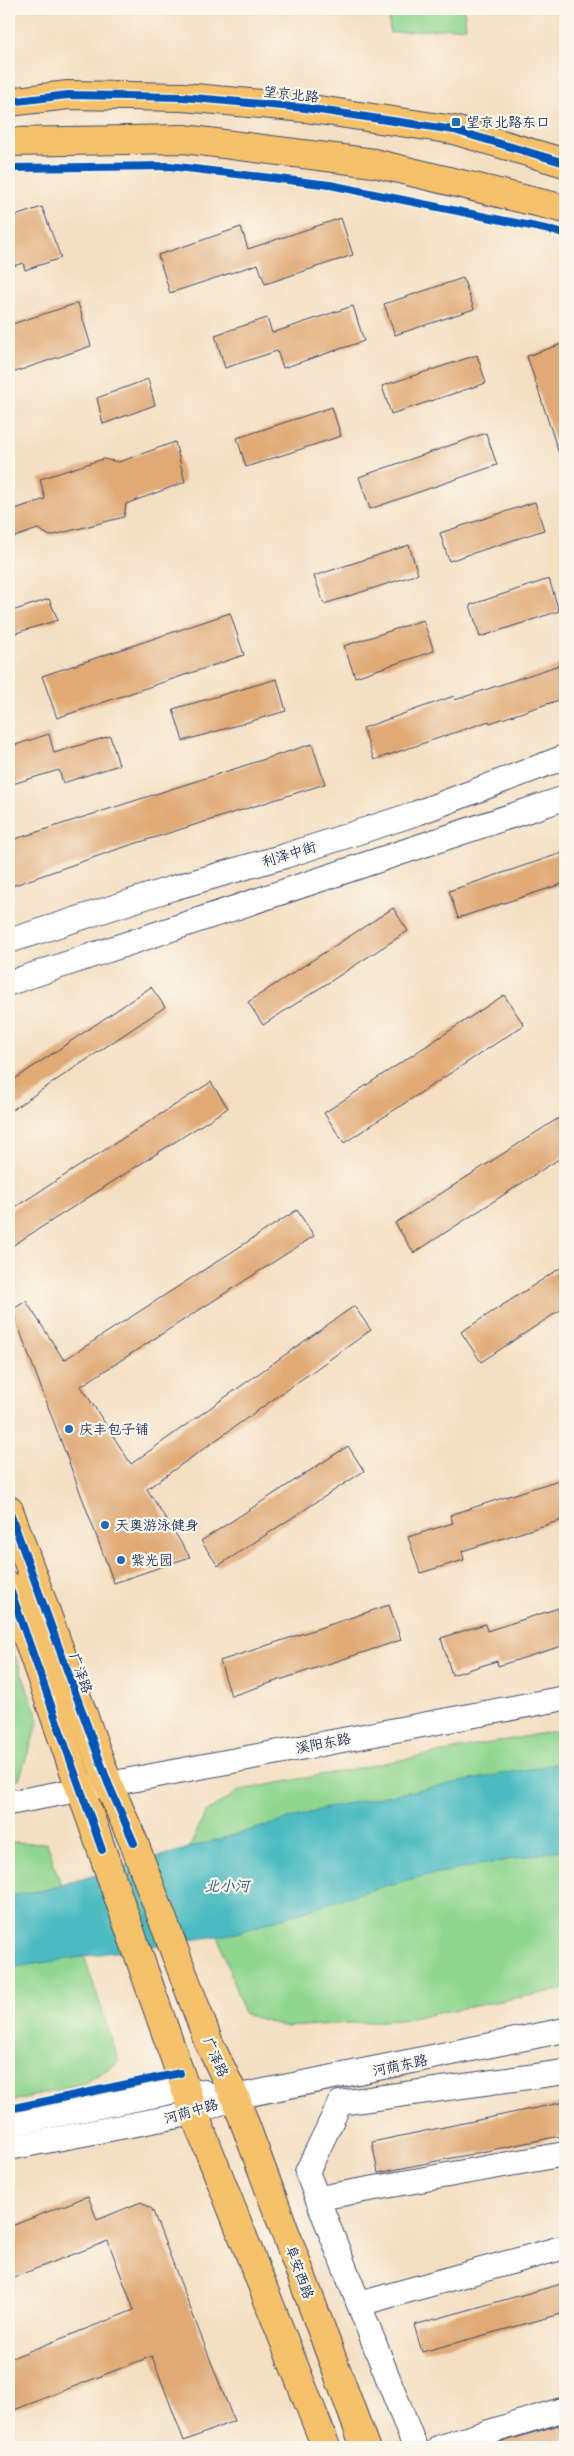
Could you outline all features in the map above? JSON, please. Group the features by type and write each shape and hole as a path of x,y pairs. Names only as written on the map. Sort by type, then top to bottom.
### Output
{"main road":[{"name":"望京北路","path":"9,102 68,94 183,97 305,108 454,130 565,163"},
{"path":"9,142 184,139 374,162 565,209"},
{"name":"广泽路","path":"9,1510 108,1783 134,1843 209,2043 235,2097"},
{"path":"9,1586 190,2101 326,2447"},
{"name":"阜安西路","path":"235,2097 365,2447"}],"street":[{"name":"利泽中街","path":"9,941 173,888 285,856 416,813 565,757"},
{"path":"9,983 565,798"},
{"name":"溪阳东路","path":"9,1803 565,1698"},
{"name":"河荫东路","path":"235,2097 565,2030"},
{"path":"416,2447 319,2198 307,2172 340,2103 565,2072"},
{"name":"河荫中路","path":"9,2124 235,2097"},
{"name":"河荫中路","path":"9,2148 190,2101"},
{"path":"319,2198 565,2154"},
{"path":"359,2304 565,2247"},
{"path":"440,2447 565,2409"}],"green space":[{"path":"388,9 464,9 466,27 390,33"},
{"path":"9,1640 39,1720 19,1779 9,1781"},
{"path":"565,1729 565,1989 400,2020 287,2027 244,2014 189,1848 206,1812 241,1790"},
{"path":"9,1842 47,1843 119,2062 84,2083 9,2102"}],"water":[{"name":"北小河","path":"565,1762 565,1849 418,1877 359,1893 236,1933 9,1968 9,1896 44,1890 334,1806"}],"building":[{"path":"42,207 61,258 25,270 23,263 9,267 9,218"},
{"path":"341,218 353,255 265,284 258,264 170,293 158,255 241,227 248,249"},
{"path":"463,278 474,309 395,335 384,304"},
{"path":"78,303 91,346 9,374 9,325"},
{"path":"353,306 364,341 283,368 277,351 225,368 215,335 267,318 272,333"},
{"path":"565,343 565,463 562,463 527,356"},
{"path":"477,355 486,383 391,414 382,386"},
{"path":"148,379 155,405 103,424 97,398"},
{"path":"332,407 341,436 246,467 237,438"},
{"path":"486,433 497,465 370,509 359,477"},
{"path":"175,442 185,482 126,504 124,517 50,536 38,529 9,539 9,511 45,499 40,479 103,459 119,462"},
{"path":"535,502 544,530 449,561 440,533"},
{"path":"409,545 418,574 324,604 314,576"},
{"path":"549,579 559,611 480,637 470,605"},
{"path":"49,599 58,620 9,635 9,612"},
{"path":"230,613 244,655 57,718 42,676"},
{"path":"423,620 434,651 355,677 344,646"},
{"path":"565,663 565,698 490,723 489,721 374,760 363,728 454,696 455,700"},
{"path":"277,679 286,711 183,741 173,709"},
{"path":"49,734 54,753 110,736 119,765 63,783 59,770 9,785 9,747"},
{"path":"312,744 325,784 118,849 9,887 9,841"},
{"path":"565,852 565,883 458,918 449,891"},
{"path":"393,908 408,931 263,1025 248,1002"},
{"path":"151,987 165,1007 9,1112 9,1083"},
{"path":"504,995 524,1025 344,1143 324,1113"},
{"path":"211,1082 228,1108 9,1248 9,1211"},
{"path":"565,1114 565,1155 414,1253 395,1223"},
{"path":"297,1210 314,1236 81,1386 131,1464 354,1306 371,1330 147,1489 190,1557 114,1583 12,1310 26,1301 64,1360"},
{"path":"565,1265 565,1307 481,1362 461,1332"},
{"path":"348,1446 364,1471 218,1566 201,1541"},
{"path":"565,1478 565,1519 462,1551 464,1560 420,1573 408,1537 453,1523 450,1515"},
{"path":"389,1605 401,1640 231,1696 220,1661"},
{"path":"565,1606 565,1645 498,1666 497,1661 452,1675 441,1638 485,1624 487,1631"},
{"path":"565,2102 565,2135 378,2173 372,2142"},
{"path":"88,2196 97,2220 141,2202 152,2209 234,2421 184,2441 152,2356 9,2412 9,2359 134,2310 108,2241 9,2279 9,2227"},
{"path":"565,2283 565,2313 422,2352 414,2325"},
{"path":"565,2423 565,2447 486,2447"}],"cycle path":[{"path":"9,102 68,95 183,97 305,108 454,130 565,163"},
{"path":"9,168 169,166 330,185 565,233"},
{"path":"9,1510 108,1783 134,1843"},
{"path":"9,1586 102,1850"},
{"path":"9,2109 180,2073"}],"place":[{"name":"望京北路东口","path":"456,122"},
{"name":"庆丰包子铺","path":"69,1429"},
{"name":"天奥游泳健身","path":"105,1525"},
{"name":"紫光园","path":"121,1560"}]}
